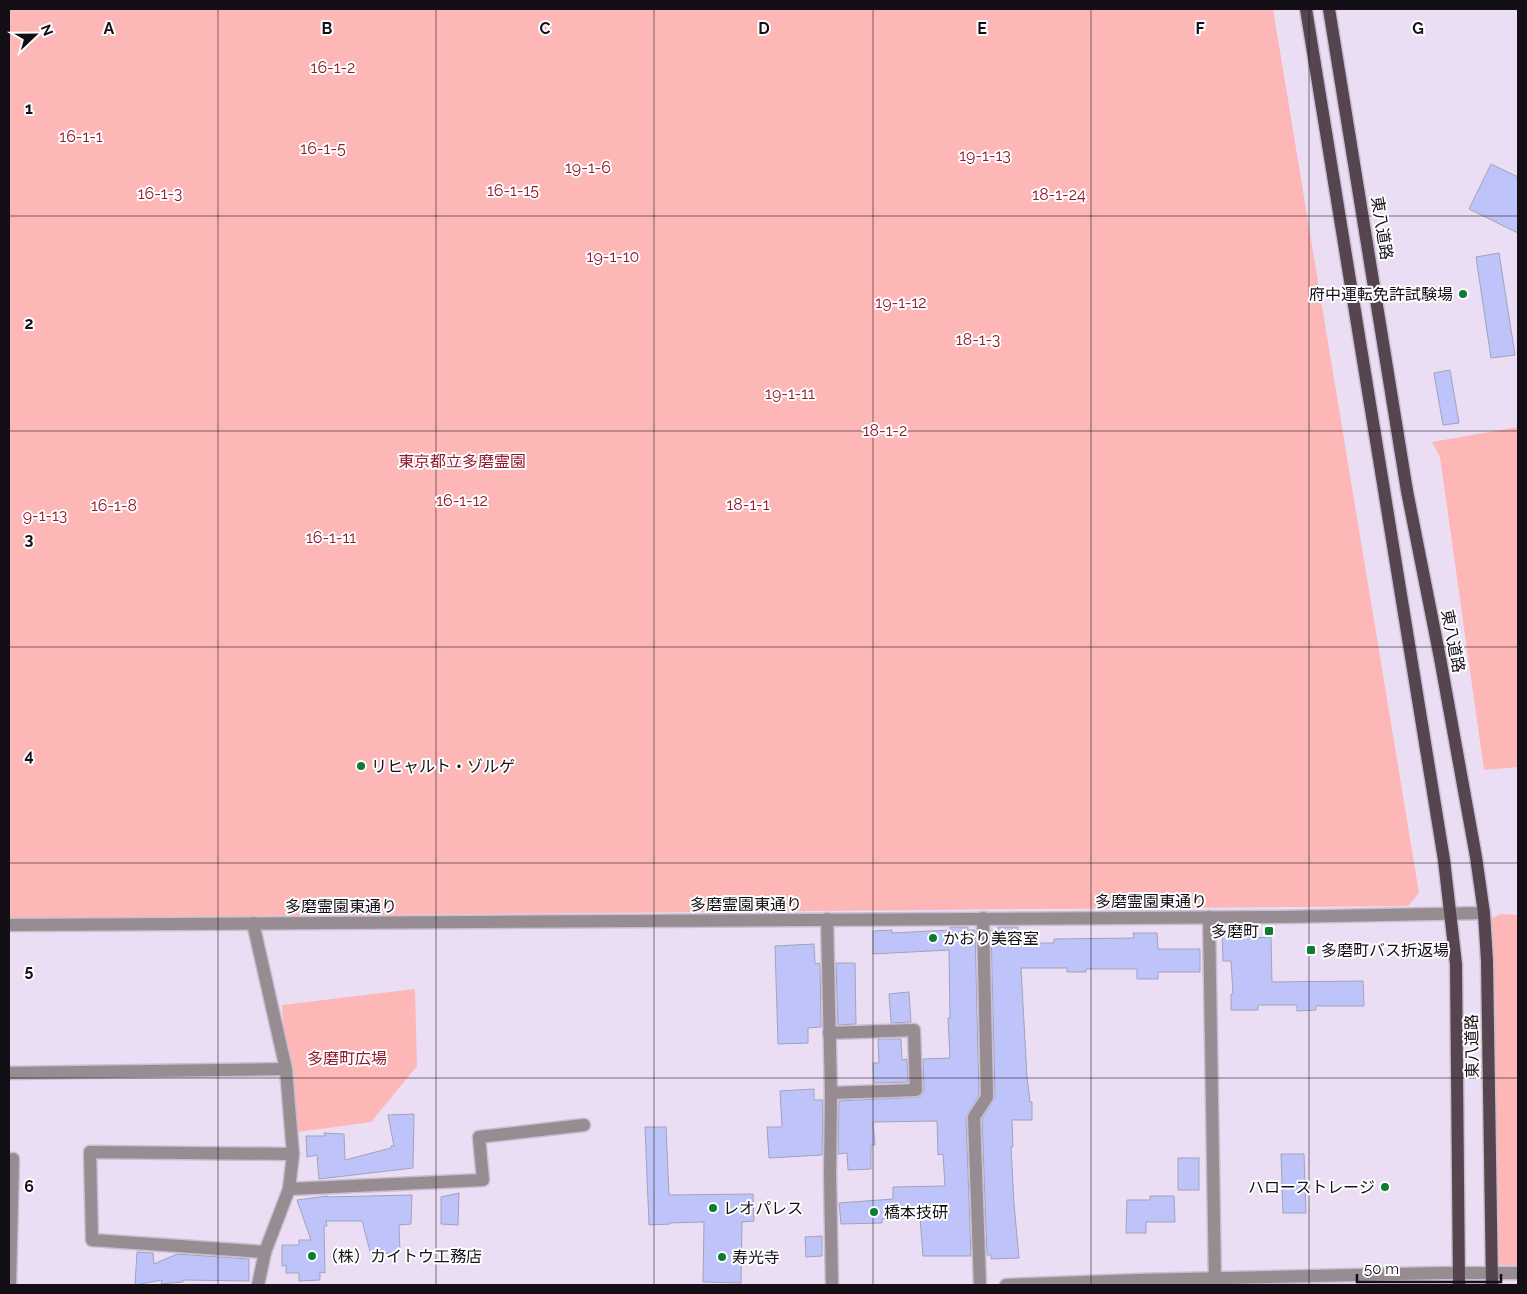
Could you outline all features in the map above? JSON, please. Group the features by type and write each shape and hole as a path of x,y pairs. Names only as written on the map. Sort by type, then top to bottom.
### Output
{"main road":[{"name":"東八道路","path":"1306,9 1451,913 1456,964 1459,1279"},
{"name":"東八道路","path":"1329,9 1407,491 1475,847 1484,913 1487,980 1492,1279"}],"street":[{"name":"多磨霊園東通り","path":"9,926 1209,917 1484,913"},
{"path":"1209,917 1214,1282"},
{"path":"980,1285 974,1117 987,1097 983,918"},
{"path":"827,920 831,1093 832,1285"},
{"path":"253,923 286,1069 293,1154 289,1189 265,1252 258,1285"},
{"path":"829,1033 914,1030 916,1090 831,1093"},
{"path":"9,1073 286,1069"},
{"path":"289,1189 483,1180 479,1138 584,1125"},
{"path":"265,1252 92,1240 90,1152 293,1154"},
{"path":"10,1285 12,1159"},
{"path":"1006,1285 1492,1279 1518,1273"}],"green space":[{"name":"東京都立多磨霊園","path":"9,9 1273,9 1419,893 1408,906 9,918"},
{"path":"1518,427 1518,767 1484,770 1440,457 1432,442"},
{"path":"1501,914 1518,915 1518,1266 1496,1265 1496,1092 1490,919"},
{"name":"多磨町広場","path":"415,989 417,1066 371,1122 291,1133 282,1005"}],"building":[{"path":"1491,164 1518,177 1518,233 1469,209"},
{"path":"1499,253 1515,355 1491,358 1476,257"},
{"path":"1450,370 1459,423 1443,425 1434,373"},
{"path":"950,927 968,927 968,930 975,930 979,1095 966,1117 971,1256 923,1256 920,1217 882,1219 882,1223 841,1224 839,1203 893,1199 893,1187 945,1186 943,1154 938,1155 937,1121 873,1122 875,1145 871,1145 871,1169 848,1170 847,1153 838,1154 839,1101 920,1097 924,1090 923,1059 950,1058 948,1018 950,1018 949,950 873,954 873,931 892,930 892,933 950,930"},
{"path":"998,927 1018,927 1018,943 1054,943 1054,939 1134,938 1133,933 1157,933 1158,949 1200,949 1200,972 1158,972 1158,979 1137,979 1137,969 1086,969 1086,972 1067,972 1067,968 1021,968 1027,1077 1030,1102 1032,1102 1032,1120 1012,1120 1013,1147 1011,1147 1019,1258 991,1259 991,1255 987,1255 982,1119 995,1097 991,930 998,930"},
{"path":"1252,931 1253,938 1271,937 1272,982 1363,981 1364,1006 1316,1006 1316,1010 1297,1011 1297,1005 1258,1005 1258,1010 1231,1010 1231,994 1233,994 1231,961 1223,961 1222,932"},
{"path":"814,944 815,964 820,963 821,1027 808,1028 808,1043 778,1044 775,946"},
{"path":"836,963 855,963 856,1024 838,1025"},
{"path":"909,992 911,1022 891,1023 889,994"},
{"path":"878,1039 901,1039 902,1060 907,1059 908,1082 874,1083 873,1063 879,1063"},
{"path":"814,1089 814,1100 823,1100 822,1155 769,1158 767,1127 782,1127 780,1091"},
{"path":"414,1114 413,1168 319,1179 317,1155 307,1157 306,1136 325,1136 324,1133 344,1134 345,1160 391,1148 391,1146 394,1146 388,1115"},
{"path":"645,1127 666,1127 669,1195 753,1194 754,1221 742,1222 741,1283 703,1282 704,1222 649,1225"},
{"path":"1281,1154 1304,1154 1306,1213 1283,1213"},
{"path":"1178,1158 1199,1158 1199,1190 1178,1190"},
{"path":"459,1193 458,1225 441,1224 441,1197"},
{"path":"412,1195 411,1224 399,1225 400,1252 371,1255 362,1221 326,1221 327,1226 324,1226 325,1273 320,1272 320,1280 299,1281 299,1273 286,1273 286,1265 282,1266 282,1245 299,1245 299,1240 311,1240 297,1200 327,1196"},
{"path":"1150,1196 1174,1196 1175,1222 1146,1222 1146,1233 1126,1233 1127,1200 1150,1200"},
{"path":"822,1236 822,1256 806,1257 805,1237"},
{"path":"137,1252 153,1253 154,1264 177,1254 249,1259 249,1281 183,1280 183,1282 161,1284 162,1280 135,1285"}],"place":[{"name":"府中運転免許試験場","path":"1463,294"},
{"name":"リヒャルト・ゾルゲ","path":"361,766"},
{"name":"多磨町","path":"1269,931"},
{"name":"かおり美容室","path":"933,938"},
{"name":"多磨町バス折返場","path":"1311,950"},
{"name":"ハローストレージ","path":"1385,1187"},
{"name":"レオパレス","path":"713,1208"},
{"name":"橋本技研","path":"874,1212"},
{"name":"（株）カイトウ工務店","path":"312,1256"},
{"name":"寿光寺","path":"722,1257"}],"park label":[{"name":"16-1-2","path":"333,67"},
{"name":"16-1-1","path":"81,136"},
{"name":"16-1-5","path":"323,148"},
{"name":"19-1-13","path":"985,155"},
{"name":"19-1-6","path":"588,167"},
{"name":"16-1-15","path":"513,190"},
{"name":"16-1-3","path":"160,193"},
{"name":"18-1-24","path":"1059,194"},
{"name":"19-1-10","path":"613,256"},
{"name":"19-1-12","path":"901,302"},
{"name":"18-1-3","path":"978,339"},
{"name":"19-1-11","path":"790,393"},
{"name":"18-1-2","path":"885,430"},
{"name":"16-1-12","path":"462,500"},
{"name":"18-1-1","path":"748,504"},
{"name":"16-1-8","path":"114,505"},
{"name":"9-1-13","path":"45,515"},
{"name":"16-1-11","path":"331,537"}]}
